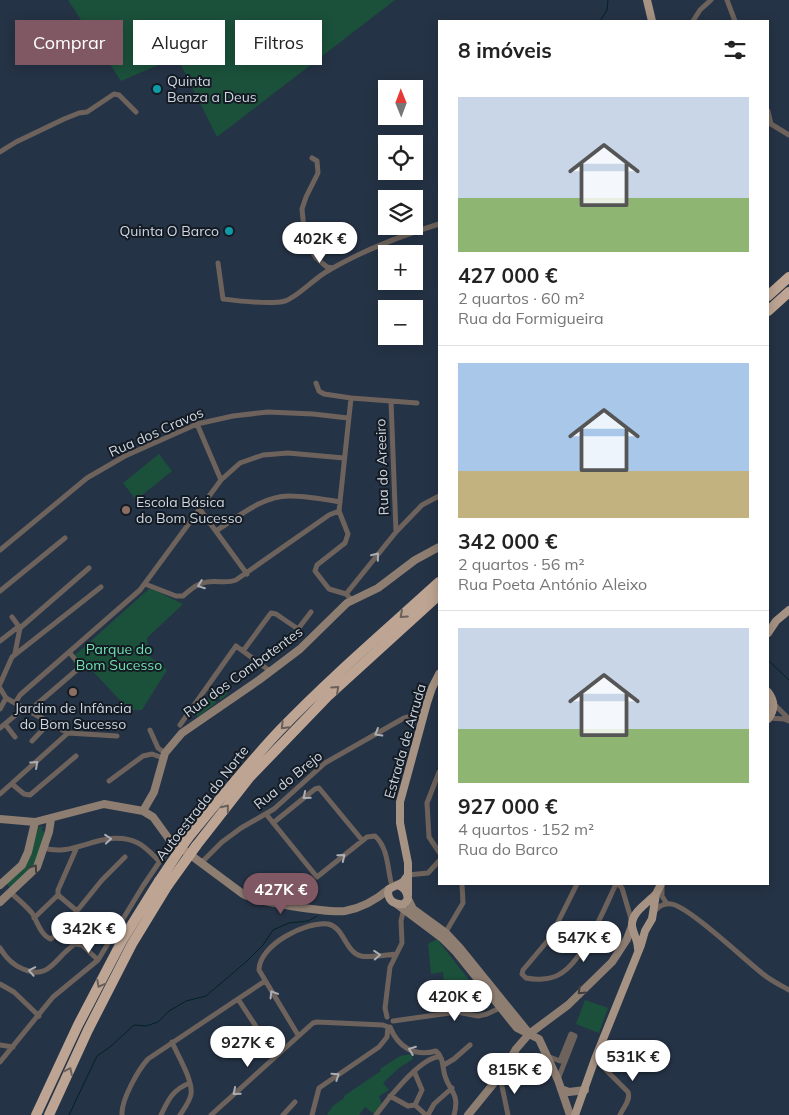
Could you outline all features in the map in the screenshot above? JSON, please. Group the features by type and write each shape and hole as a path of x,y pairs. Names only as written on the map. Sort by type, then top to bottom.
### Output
{"highway":[{"path":"769,295 789,277"},
{"path":"769,310 789,292"},
{"name":"Autoestrada do Norte","path":"36,1115 78,1024 123,939 243,770 321,689 438,583"},
{"name":"Autoestrada do Norte","path":"192,842 250,777 328,696 438,596"},
{"name":"Autoestrada do Norte","path":"49,1115 88,1030 163,883"}],"main road":[{"path":"647,0 652,20"},
{"path":"769,632 776,621 789,610"},
{"name":"Estrada de Arruda","path":"402,902 408,875 408,863 400,823 400,802 432,688 438,676"},
{"path":"769,694 773,703 769,716"},
{"path":"393,887 404,889 402,902 388,895 393,887 405,880 408,875"},
{"path":"633,927 648,909 660,885"},
{"path":"576,1115 645,931 652,919 648,909"},
{"path":"633,927 640,934 645,931"},
{"path":"633,927 638,951"}],"street":[{"path":"694,20 700,10 711,0"},
{"path":"727,0 735,20"},
{"path":"0,152 79,112 87,112 114,94 119,95 136,112"},
{"path":"769,124 789,135"},
{"path":"312,158 317,161 318,173 302,209 305,240 316,258 327,267 333,268"},
{"path":"218,263 223,299 246,302 284,301 354,256 415,231 438,224"},
{"path":"316,383 321,393 351,398 417,403"},
{"path":"351,398 338,512 347,532 347,540 315,568 329,589 346,594 352,600"},
{"name":"Rua do Areeiro","path":"391,401 396,532"},
{"name":"Rua dos Cravos","path":"0,550 87,478 125,456 197,424 232,416 268,412 348,418"},
{"path":"197,424 221,480"},
{"path":"14,703 20,695 140,590 221,480 240,463 263,455 288,452 344,458"},
{"path":"216,531 270,499 287,496 340,502"},
{"path":"346,594 396,532 422,505 438,497"},
{"path":"199,508 247,574"},
{"path":"145,584 176,596 183,596 197,584 230,582 247,574 330,515 338,512"},
{"path":"0,591 65,538"},
{"name":"Rua dos Combatentes","path":"143,810 154,792 164,756 182,733 300,648 352,600 368,595 415,560 438,548"},
{"path":"0,641 18,627 20,628 89,568"},
{"path":"101,587 15,654 10,659 0,686 6,698 68,733 117,736"},
{"path":"243,651 270,614 276,614 298,629 311,612"},
{"path":"12,616 20,628 15,654"},
{"path":"180,725 236,646 270,671"},
{"path":"0,728 27,710 79,668 69,652"},
{"path":"0,709 6,698"},
{"path":"773,703 789,720"},
{"name":"Rua do Brejo","path":"201,863 222,842 285,800 330,760 404,718 412,716 423,718"},
{"path":"769,718 789,720"},
{"path":"32,741 49,723"},
{"path":"5,724 15,736"},
{"path":"150,730 164,756"},
{"path":"0,794 68,733"},
{"path":"109,781 143,756 152,754 164,756"},
{"path":"12,784 24,794 30,795 76,756"},
{"path":"438,775 427,804 429,837 438,850"},
{"path":"273,823 315,789 319,788 362,840"},
{"path":"0,818 35,822 102,805 143,810 153,817 172,842 242,894 253,899 338,911 350,910 374,901 393,887 385,851 381,843 373,836 362,840 317,877 266,814"},
{"path":"0,902 37,867 49,832 51,819"},
{"path":"0,885 22,865 28,852 35,822"},
{"path":"44,848 54,850 77,847 99,840 119,838 138,843 159,860"},
{"path":"0,1062 53,997 98,960 172,842"},
{"path":"34,918 58,895 58,890 77,847"},
{"path":"11,893 31,912 47,938 51,939 64,927 102,880 125,857"},
{"path":"408,875 428,873 438,862"},
{"path":"444,935 463,903 462,885"},
{"path":"576,885 544,948 524,968 522,974 528,979 548,978 560,974 570,966 592,934 616,885"},
{"path":"468,1115 500,1077 516,1049 529,1034 568,1005 612,962 633,927 622,888 618,885"},
{"path":"661,885 662,896 667,904"},
{"path":"58,895 77,911"},
{"path":"374,901 402,902 416,911 444,935 503,1006 529,1034 538,1039 558,1080 570,1115"},
{"path":"402,902 414,916 444,935"},
{"path":"387,1017 385,1008 390,967 402,939 402,902"},
{"path":"626,905 633,909 648,909 667,904 674,905 686,912 764,976 789,990"},
{"path":"401,924 405,919 414,916"},
{"path":"298,1035 260,972 259,964 272,946 291,932 327,924 336,928 358,955 396,954"},
{"path":"0,948 5,958 33,974 43,972 75,944 82,945 98,960"},
{"path":"122,1115 124,1104 140,1068 148,1059 265,980"},
{"path":"0,984 14,992 39,1016"},
{"path":"238,998 257,1028"},
{"path":"211,1115 313,1023 389,1025 457,1012 478,1016 503,1006"},
{"path":"312,1115 319,1088 379,1047 387,1037 392,1018 387,1017"},
{"path":"387,1017 383,1020 389,1025 395,1038 402,1046 420,1053 438,1052 444,1065 445,1077 452,1088 456,1103 454,1115"},
{"path":"547,1056 560,1061 571,1034 576,1036 558,1080"},
{"path":"172,1042 190,1083 191,1097 180,1115"},
{"path":"0,1045 13,1048"},
{"path":"444,1065 454,1060 470,1045"},
{"path":"376,1115 390,1096 414,1071 435,1056 440,1057"},
{"path":"596,1059 630,1096 620,1115"},
{"path":"414,1071 422,1090 415,1105"},
{"path":"500,1077 508,1115"},
{"path":"161,1115 172,1094 190,1083"},
{"path":"390,1096 408,1106 415,1105 427,1115 434,1104 452,1088"},
{"path":"561,1089 568,1092 585,1090"},
{"path":"283,1115 296,1102"}],"green space":[{"path":"68,0 395,0 322,56 322,20 235,20 235,65 311,65 217,137 181,65 225,65 225,20 133,20 133,65 158,65 121,81 111,65 123,65 123,20 81,20"},
{"path":"159,454 172,471 136,500 123,483"},
{"name":"Parque do Bom Sucesso","path":"150,588 183,604 147,638 149,656 167,670 142,710 129,710 87,665 82,670 82,663 75,655"},
{"path":"217,686 228,693 221,700 218,697 215,699 216,703 199,716 195,716"},
{"path":"39,826 43,827 41,830 45,832 43,836 45,837 37,862 11,889 6,883 33,845"},
{"path":"437,939 469,980 444,983 443,972 431,974 428,944"},
{"path":"585,1000 608,1008 599,1033 576,1024"},
{"path":"412,1054 413,1059 399,1068 383,1083 389,1090 379,1096 382,1104 374,1114 365,1107 359,1115 327,1115 333,1106 344,1096 381,1071 380,1069 400,1056"}],"waterway":[{"path":"601,20 607,10 608,0"},
{"path":"769,661 789,680"},
{"path":"69,1115 97,1056 134,1025 146,1026 158,1022 169,1011 186,1001 206,996 247,961 263,945 273,930 289,923 308,921 317,916"}],"place":[{"name":"Quinta Benza a Deus","path":"157,89"},
{"name":"Quinta O Barco","path":"229,231"},
{"name":"Escola Básica do Bom Sucesso","path":"126,510"},
{"name":"Jardim de Infância do Bom Sucesso","path":"73,692"}]}
